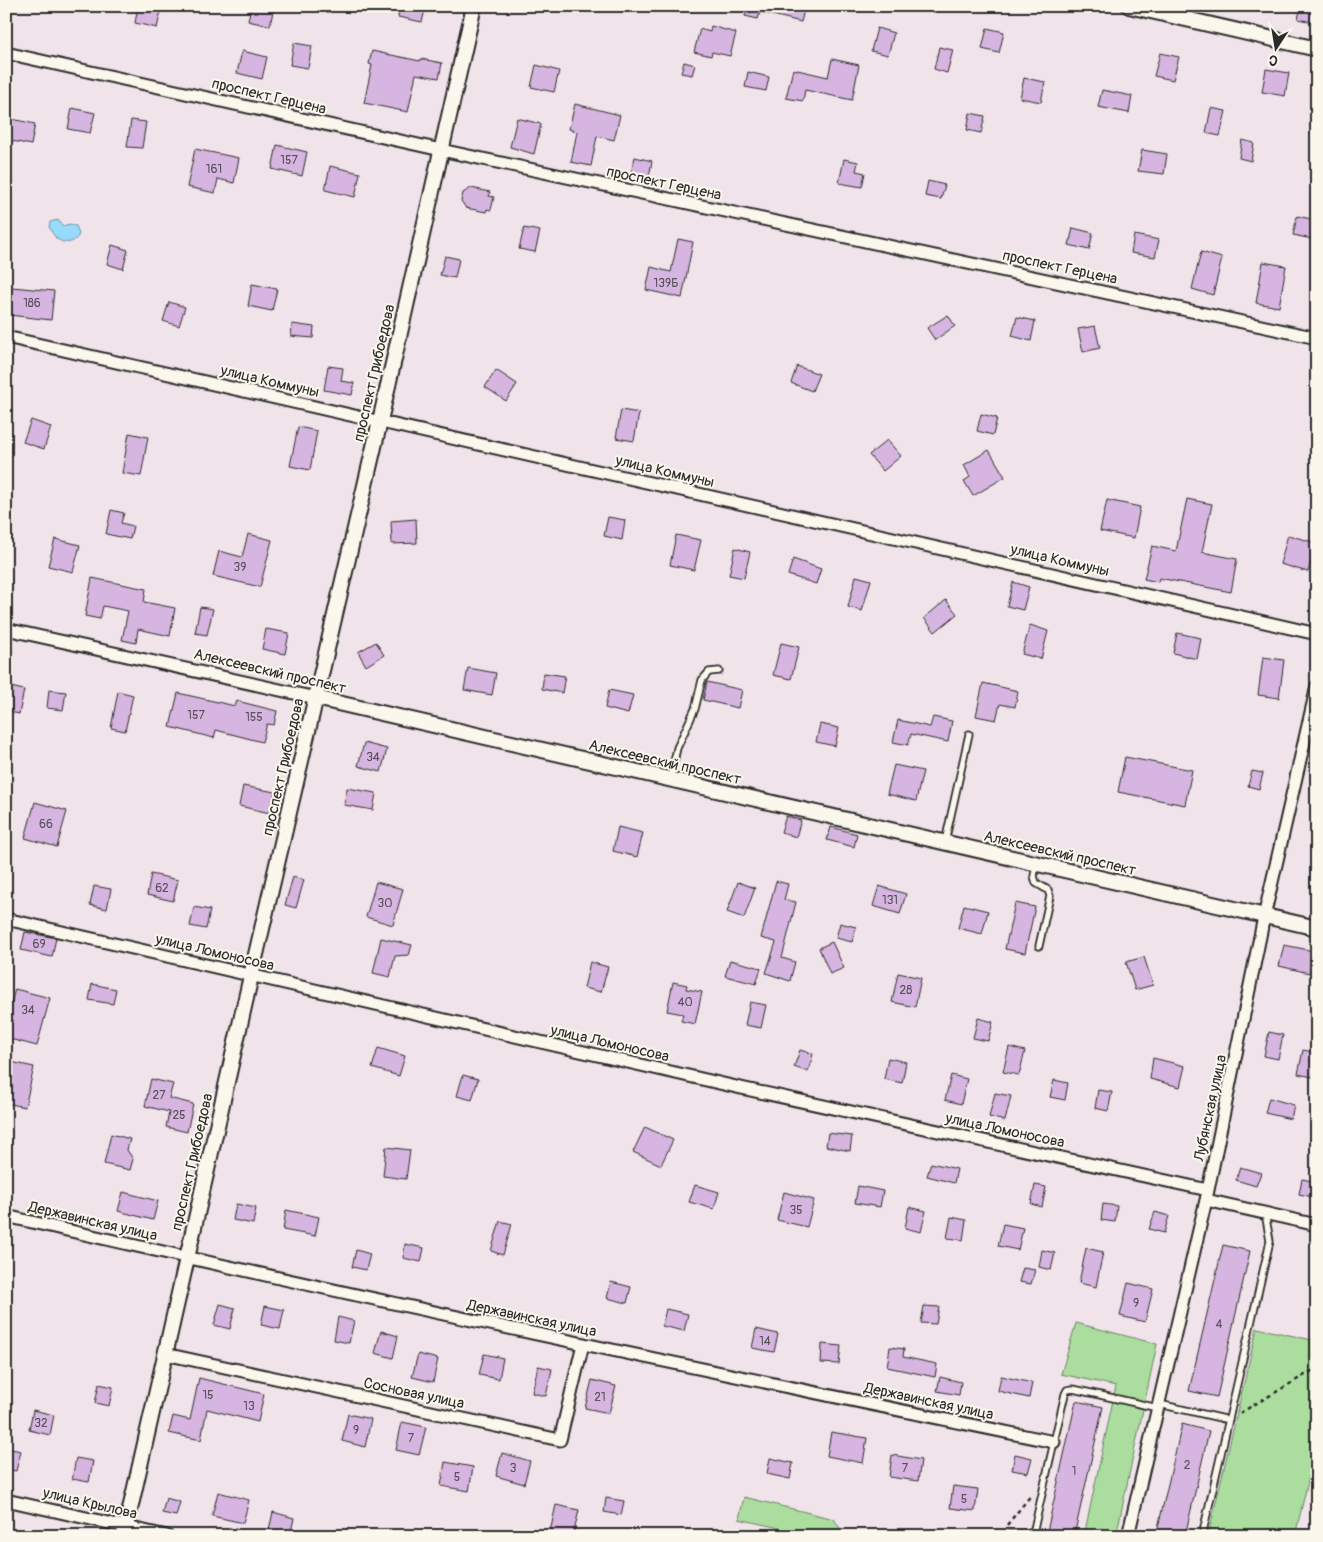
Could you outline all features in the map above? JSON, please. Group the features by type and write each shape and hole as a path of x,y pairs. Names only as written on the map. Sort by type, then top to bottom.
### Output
{"street":[{"name":"проспект Грибоедова","path":"124,1531 474,6"},
{"path":"1128,6 1185,12 1317,49"},
{"name":"проспект Герцена","path":"6,53 441,150 1316,336"},
{"name":"улица Коммуны","path":"6,337 1317,634"},
{"name":"Алексеевский проспект","path":"6,629 316,698 1317,928"},
{"name":"Лубянская улица","path":"1128,1536 1207,1195 1264,917 1317,686"},
{"name":"улица Ломоносова","path":"6,919 1207,1195 1265,1213 1317,1225"},
{"name":"Державинская улица","path":"6,1216 187,1258 582,1344 1054,1442"},
{"name":"Сосновая улица","path":"165,1354 560,1440 582,1344"},
{"name":"улица Крылова","path":"6,1500 124,1531 167,1536"}],"lane":[{"path":"670,780 677,748 695,709 702,680 709,672 719,671"},
{"path":"944,843 969,734"},
{"path":"1036,864 1034,876 1036,883 1048,890 1050,896 1039,946"},
{"path":"1202,1536 1270,1241 1265,1213"},
{"path":"997,1536 1030,1533 1034,1529 1064,1394 1067,1390 1073,1389 1228,1420"}],"path":[{"path":"1228,1420 1317,1368"},
{"path":"997,1536 1045,1480"}],"green space":[{"path":"1076,1323 1157,1344 1116,1536 1084,1536 1116,1386 1061,1374"},
{"path":"1257,1328 1317,1341 1317,1443 1295,1536 1208,1536"},
{"path":"744,1497 834,1519 845,1536 779,1536 779,1528 739,1519"}],"water":[{"path":"58,220 63,226 69,224 76,226 79,234 75,240 66,242 55,237 49,227 50,222"}],"building":[{"path":"138,6 162,6 157,28 135,23"},
{"path":"251,6 274,6 270,26 248,21"},
{"path":"400,6 426,6 422,22 398,17"},
{"path":"747,6 805,6 801,22 760,12 758,19 745,16"},
{"path":"1301,6 1317,6 1317,23 1298,19"},
{"path":"711,26 736,33 730,56 712,52 711,56 694,52 700,29 710,32"},
{"path":"877,28 894,33 888,55 871,51"},
{"path":"987,28 1004,32 999,53 982,49"},
{"path":"294,43 312,46 308,68 290,65"},
{"path":"939,47 953,50 947,73 934,69"},
{"path":"242,51 267,57 262,79 237,73"},
{"path":"372,51 420,61 421,59 442,63 439,78 416,74 408,112 364,103 372,65 369,64"},
{"path":"1160,53 1179,57 1173,80 1154,76"},
{"path":"832,59 859,65 852,100 805,90 803,101 786,98 793,69 828,77"},
{"path":"684,62 695,65 692,75 681,73"},
{"path":"536,65 559,71 554,92 531,87"},
{"path":"1266,69 1289,73 1285,96 1262,92"},
{"path":"748,72 769,77 766,91 745,87"},
{"path":"1024,78 1045,82 1041,102 1020,98"},
{"path":"1102,90 1132,96 1129,113 1098,107"},
{"path":"575,104 620,115 614,140 597,136 591,166 571,162 577,132 569,129"},
{"path":"72,108 95,113 90,133 68,129"},
{"path":"1211,108 1226,111 1220,136 1206,133"},
{"path":"970,113 985,116 981,133 967,130"},
{"path":"517,118 541,124 534,154 510,147"},
{"path":"12,119 35,124 31,145 8,140"},
{"path":"131,120 146,122 142,148 127,147"},
{"path":"1242,140 1254,143 1251,161 1239,158"},
{"path":"277,145 307,152 302,176 272,169"},
{"path":"195,149 239,158 234,183 218,179 215,193 187,187"},
{"path":"1142,150 1167,154 1164,174 1138,171"},
{"path":"635,157 652,161 649,177 631,173"},
{"path":"844,159 858,162 856,171 865,173 862,187 839,183"},
{"path":"330,166 360,173 355,197 325,190"},
{"path":"928,181 945,185 941,199 925,196"},
{"path":"471,188 490,192 489,196 494,197 491,210 487,209 486,212 466,208 461,201 463,193"},
{"path":"1297,216 1316,220 1312,239 1293,235"},
{"path":"524,228 540,231 535,252 519,249"},
{"path":"1073,228 1093,233 1089,250 1069,245"},
{"path":"1134,235 1159,240 1155,257 1131,253"},
{"path":"678,239 693,242 682,298 646,290 651,267 671,272"},
{"path":"112,245 128,250 123,269 107,264"},
{"path":"1201,252 1222,258 1213,295 1192,289"},
{"path":"445,256 459,259 455,278 440,275"},
{"path":"1263,262 1286,266 1279,307 1256,303"},
{"path":"252,284 277,289 272,311 248,306"},
{"path":"12,287 54,291 51,320 9,315"},
{"path":"169,302 185,307 179,326 163,321"},
{"path":"948,315 955,326 935,340 927,328"},
{"path":"1017,317 1035,321 1031,341 1012,336"},
{"path":"292,324 314,327 313,338 291,336"},
{"path":"1095,326 1100,348 1083,352 1078,329"},
{"path":"328,366 343,368 341,381 354,383 352,395 324,390"},
{"path":"797,366 819,374 812,391 791,383"},
{"path":"496,370 517,384 506,401 485,387"},
{"path":"621,410 639,413 634,441 616,438"},
{"path":"981,414 997,418 993,435 977,431"},
{"path":"31,420 51,427 44,449 23,442"},
{"path":"298,427 317,431 310,470 290,466"},
{"path":"129,433 148,437 141,476 122,473"},
{"path":"887,440 901,456 883,471 869,455"},
{"path":"989,450 1005,477 973,496 964,481 970,477 964,465"},
{"path":"1187,499 1212,504 1202,552 1237,559 1231,592 1159,578 1158,582 1144,579 1152,546 1176,551"},
{"path":"1107,500 1140,507 1134,538 1100,531"},
{"path":"111,510 124,513 121,523 133,526 130,539 106,534"},
{"path":"608,517 625,520 622,540 604,536"},
{"path":"416,519 417,543 392,544 391,521"},
{"path":"248,534 272,540 260,587 213,576 219,551 242,557"},
{"path":"676,535 701,540 694,570 670,565"},
{"path":"1288,535 1316,543 1308,572 1280,564"},
{"path":"55,539 80,545 73,572 48,566"},
{"path":"735,548 750,552 744,578 729,575"},
{"path":"793,559 821,569 816,584 788,575"},
{"path":"856,576 871,580 862,611 848,607"},
{"path":"92,578 146,589 144,602 175,608 170,636 138,629 136,643 122,640 128,611 103,606 100,619 85,616"},
{"path":"1013,582 1029,587 1023,610 1007,606"},
{"path":"946,600 957,614 935,632 924,618"},
{"path":"200,607 213,609 207,635 195,633"},
{"path":"1030,625 1048,631 1041,659 1022,654"},
{"path":"266,629 289,633 285,654 262,649"},
{"path":"1177,633 1201,638 1197,659 1173,653"},
{"path":"376,642 384,655 366,666 358,652"},
{"path":"781,643 799,647 791,679 773,675"},
{"path":"1263,657 1284,660 1279,698 1258,695"},
{"path":"468,668 496,673 492,695 464,690"},
{"path":"544,673 565,676 562,693 542,689"},
{"path":"707,682 742,690 738,708 703,700"},
{"path":"983,683 1018,691 1015,707 1000,704 996,720 976,716"},
{"path":"6,686 24,690 19,714 6,711"},
{"path":"49,690 66,692 63,710 47,708"},
{"path":"609,690 633,695 628,714 605,708"},
{"path":"118,691 133,695 125,731 111,728"},
{"path":"178,693 235,706 237,701 277,711 274,725 267,724 262,742 216,730 214,738 170,727"},
{"path":"933,717 952,721 948,742 911,734 908,745 893,742 898,720 930,727"},
{"path":"820,724 839,728 835,746 816,742"},
{"path":"364,743 387,749 381,772 358,766"},
{"path":"1125,757 1192,770 1185,805 1118,792"},
{"path":"894,765 923,771 916,801 887,794"},
{"path":"1252,771 1263,773 1259,789 1248,786"},
{"path":"243,786 275,792 270,813 239,806"},
{"path":"347,788 376,793 373,810 344,805"},
{"path":"35,802 67,811 57,847 25,838"},
{"path":"786,816 801,820 796,837 781,832"},
{"path":"618,827 643,833 637,857 613,851"},
{"path":"831,827 857,834 854,847 827,840"},
{"path":"151,874 178,880 173,901 147,895"},
{"path":"293,877 304,880 296,908 285,905"},
{"path":"776,881 788,884 784,900 796,902 782,958 795,962 790,981 766,973 776,942 761,938"},
{"path":"376,882 403,889 393,925 366,917"},
{"path":"738,882 755,888 744,918 727,912"},
{"path":"94,886 111,889 107,909 90,905"},
{"path":"879,886 906,894 900,914 873,906"},
{"path":"1015,903 1035,907 1025,953 1005,949"},
{"path":"964,905 988,911 982,934 958,928"},
{"path":"194,907 210,910 206,929 190,926"},
{"path":"840,923 856,927 852,942 836,938"},
{"path":"25,932 56,938 52,957 21,950"},
{"path":"381,938 412,945 409,955 395,956 390,977 373,973"},
{"path":"832,942 844,968 830,974 819,948"},
{"path":"1284,945 1314,951 1309,973 1279,966"},
{"path":"1144,957 1153,985 1135,990 1126,962"},
{"path":"730,960 761,968 756,984 725,976"},
{"path":"590,962 608,967 601,992 584,988"},
{"path":"898,973 921,978 915,1007 892,1002"},
{"path":"673,982 687,985 686,989 702,992 695,1024 681,1021 683,1014 667,1011"},
{"path":"92,984 116,989 113,1004 89,1000"},
{"path":"15,989 50,998 37,1046 6,1038 6,1022"},
{"path":"750,1002 766,1005 761,1028 745,1025"},
{"path":"978,1018 993,1022 988,1041 973,1038"},
{"path":"1269,1032 1283,1035 1278,1059 1264,1056"},
{"path":"1009,1047 1025,1051 1019,1075 1003,1072"},
{"path":"378,1048 405,1056 399,1076 372,1068"},
{"path":"800,1050 813,1054 808,1072 794,1067"},
{"path":"1303,1050 1317,1053 1317,1078 1298,1074"},
{"path":"888,1058 906,1062 902,1083 884,1079"},
{"path":"1153,1058 1185,1066 1180,1087 1150,1079"},
{"path":"6,1061 34,1067 25,1107 6,1103"},
{"path":"463,1075 478,1079 472,1100 457,1096"},
{"path":"951,1075 967,1079 961,1104 945,1100"},
{"path":"151,1079 173,1084 169,1098 193,1104 187,1132 166,1127 169,1112 145,1106"},
{"path":"1054,1080 1068,1083 1065,1100 1050,1097"},
{"path":"1098,1090 1112,1092 1108,1111 1095,1108"},
{"path":"995,1093 1011,1096 1005,1121 989,1117"},
{"path":"1269,1098 1294,1105 1291,1119 1265,1113"},
{"path":"645,1127 673,1140 661,1165 633,1152"},
{"path":"828,1133 852,1136 850,1151 826,1146"},
{"path":"111,1134 130,1139 127,1150 133,1159 130,1170 104,1164"},
{"path":"386,1147 410,1150 406,1179 383,1176"},
{"path":"931,1163 957,1169 954,1183 927,1176"},
{"path":"1240,1167 1261,1173 1256,1186 1236,1180"},
{"path":"1302,1179 1317,1182 1317,1198 1299,1194"},
{"path":"695,1185 719,1192 714,1209 689,1202"},
{"path":"1035,1185 1046,1187 1042,1207 1031,1204"},
{"path":"858,1186 883,1191 880,1207 855,1203"},
{"path":"123,1192 158,1201 153,1220 118,1211"},
{"path":"784,1192 814,1200 807,1227 777,1220"},
{"path":"236,1204 256,1208 253,1224 233,1220"},
{"path":"1103,1204 1117,1206 1115,1222 1101,1220"},
{"path":"909,1207 926,1211 921,1232 905,1228"},
{"path":"286,1210 319,1217 315,1236 283,1230"},
{"path":"1155,1212 1169,1216 1164,1233 1149,1229"},
{"path":"951,1217 966,1220 963,1240 947,1238"},
{"path":"500,1221 512,1224 503,1255 491,1251"},
{"path":"1003,1224 1023,1228 1018,1250 998,1246"},
{"path":"405,1244 424,1248 421,1262 403,1258"},
{"path":"1223,1245 1250,1251 1217,1397 1189,1391"},
{"path":"1086,1248 1103,1252 1096,1287 1079,1283"},
{"path":"356,1250 370,1254 366,1270 352,1267"},
{"path":"1042,1250 1055,1253 1051,1270 1039,1267"},
{"path":"1023,1268 1035,1270 1031,1284 1019,1282"},
{"path":"611,1282 631,1287 627,1303 607,1298"},
{"path":"1128,1283 1153,1289 1145,1322 1120,1316"},
{"path":"220,1304 235,1308 230,1329 214,1325"},
{"path":"265,1306 284,1310 280,1329 261,1325"},
{"path":"924,1306 939,1307 936,1324 921,1323"},
{"path":"666,1309 688,1314 684,1331 662,1326"},
{"path":"338,1317 354,1321 349,1343 334,1340"},
{"path":"756,1329 778,1334 774,1352 752,1348"},
{"path":"381,1331 398,1336 393,1358 375,1353"},
{"path":"822,1344 841,1346 839,1364 821,1363"},
{"path":"890,1347 904,1349 903,1357 937,1364 935,1377 887,1367"},
{"path":"418,1354 438,1359 433,1382 412,1377"},
{"path":"484,1354 503,1358 499,1379 479,1375"},
{"path":"538,1366 552,1369 546,1396 532,1393"},
{"path":"1001,1376 1032,1383 1029,1398 998,1391"},
{"path":"940,1377 961,1382 959,1395 937,1391"},
{"path":"199,1378 264,1394 258,1422 207,1409 201,1440 169,1433 173,1416 190,1420"},
{"path":"592,1380 616,1386 609,1413 585,1408"},
{"path":"99,1384 113,1387 109,1406 95,1403"},
{"path":"1076,1401 1103,1407 1074,1536 1046,1536"},
{"path":"33,1410 54,1415 50,1435 29,1430"},
{"path":"348,1414 371,1419 365,1447 342,1441"},
{"path":"402,1422 426,1427 419,1455 396,1450"},
{"path":"1182,1424 1209,1431 1185,1536 1156,1536"},
{"path":"831,1432 867,1438 863,1463 827,1456"},
{"path":"6,1448 21,1451 16,1471 6,1469"},
{"path":"502,1453 530,1461 524,1484 496,1476"},
{"path":"1015,1454 1032,1458 1028,1473 1012,1470"},
{"path":"892,1455 921,1460 918,1481 889,1477"},
{"path":"76,1458 93,1461 89,1482 72,1479"},
{"path":"770,1458 793,1463 790,1479 767,1474"},
{"path":"445,1462 473,1467 469,1491 441,1486"},
{"path":"953,1486 978,1489 975,1511 950,1508"},
{"path":"218,1492 249,1500 243,1523 212,1516"},
{"path":"166,1498 180,1502 176,1516 162,1513"},
{"path":"606,1498 624,1501 621,1515 604,1512"},
{"path":"556,1505 579,1510 573,1536 564,1536 550,1532"},
{"path":"273,1512 294,1518 290,1536 269,1530"}]}
